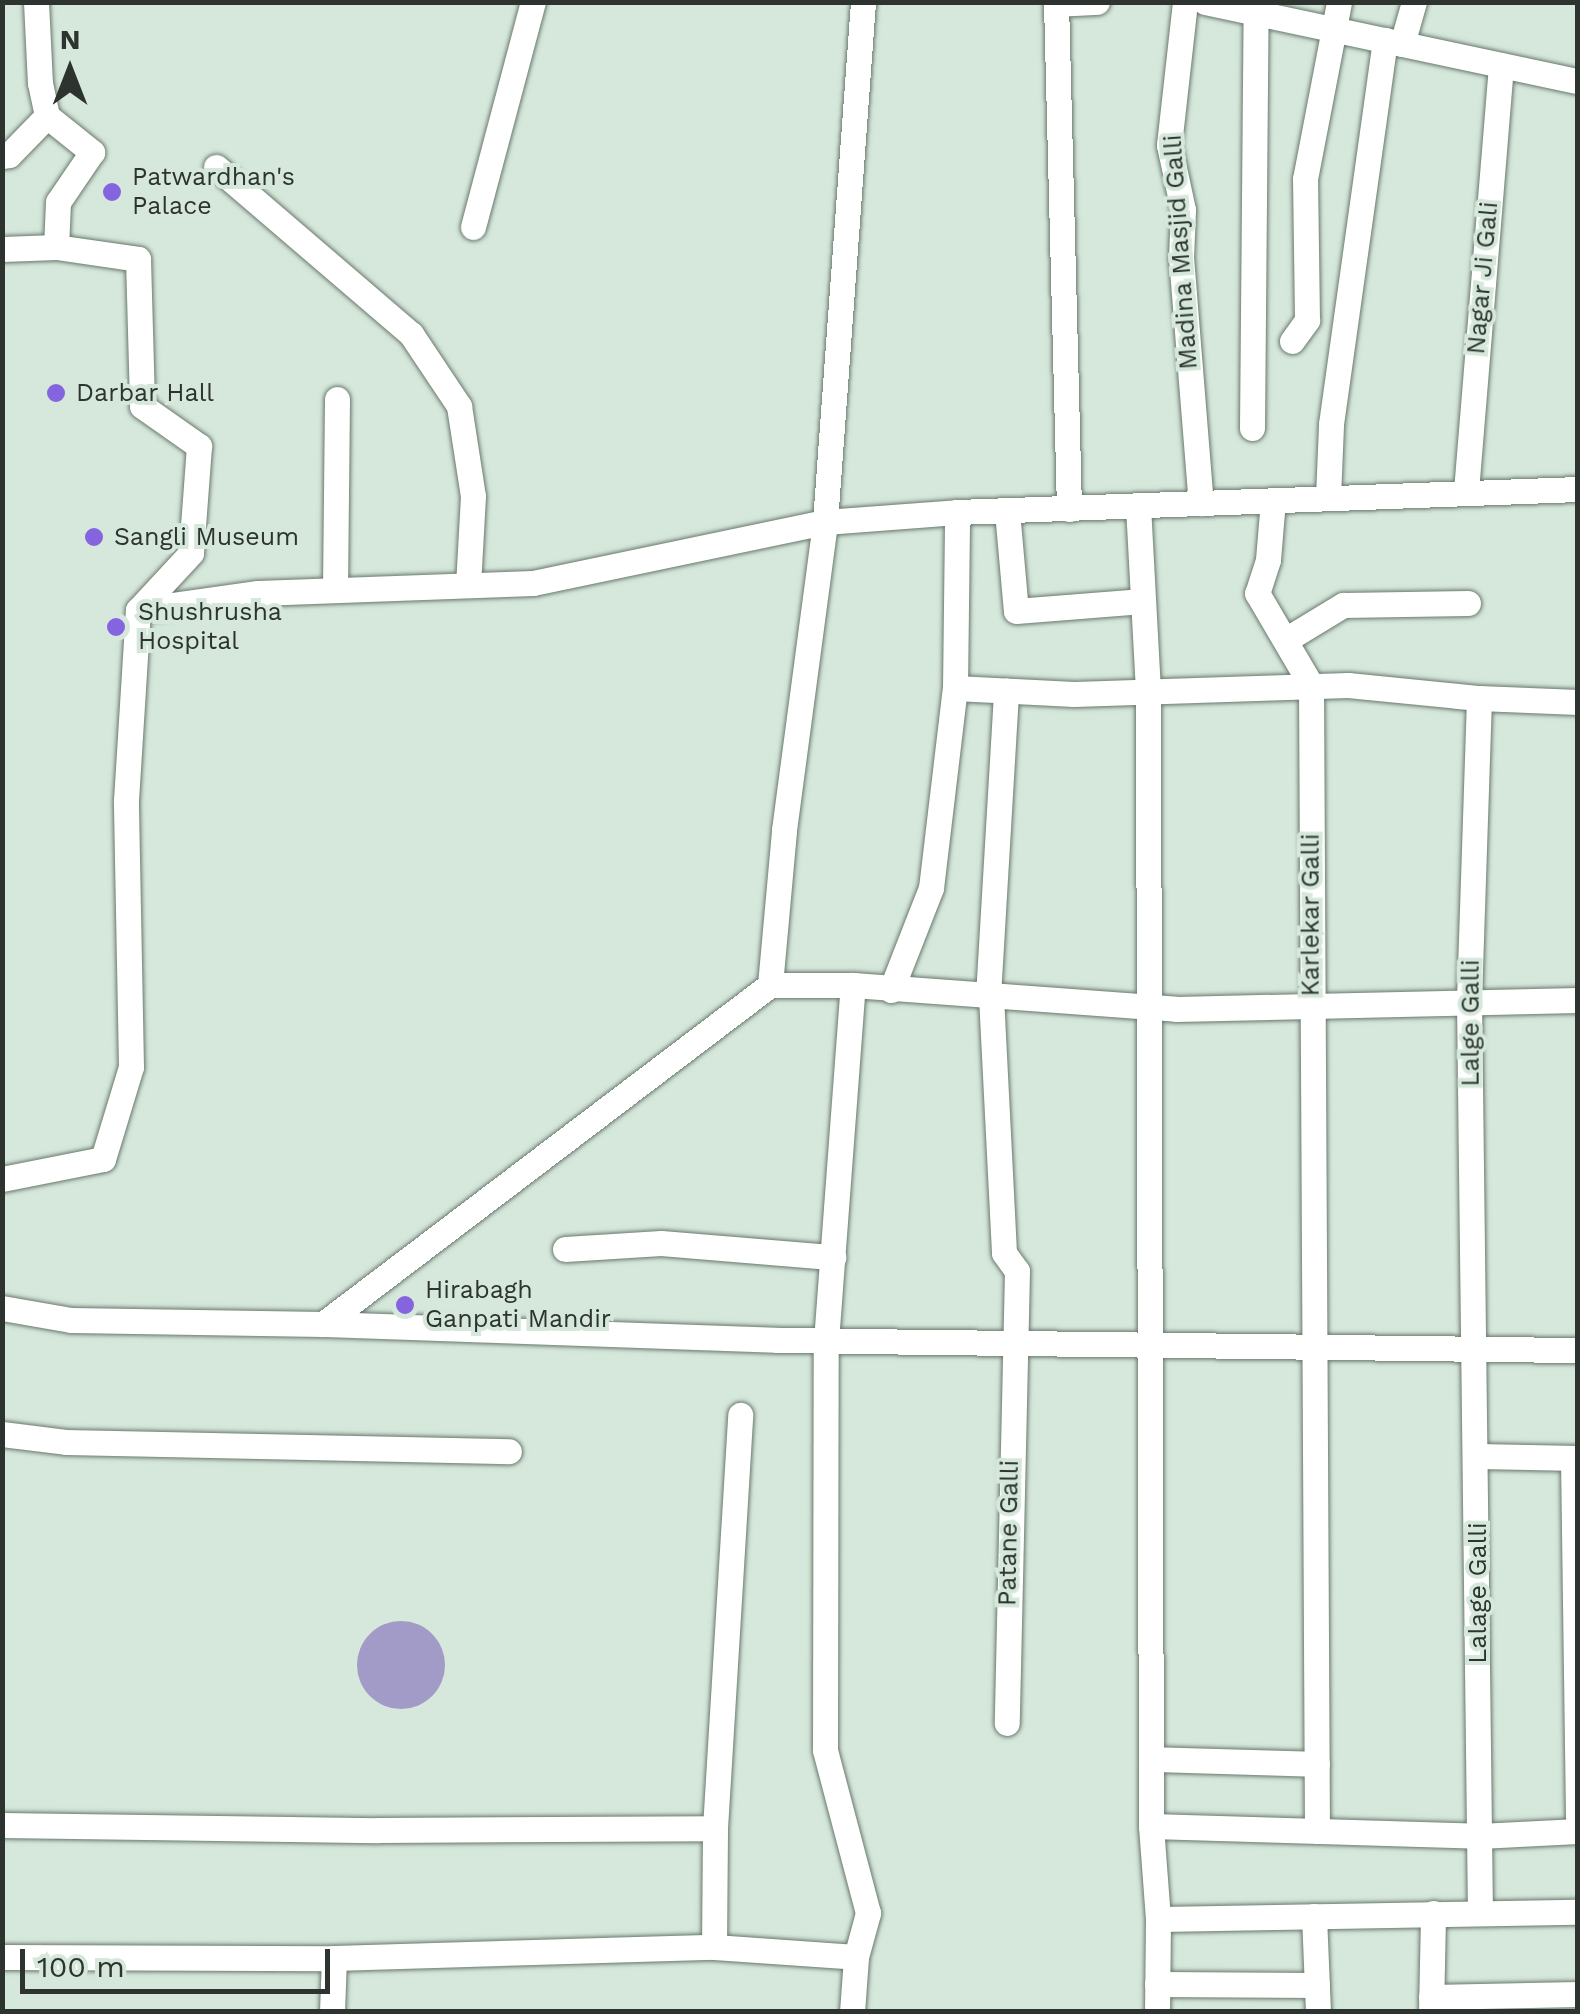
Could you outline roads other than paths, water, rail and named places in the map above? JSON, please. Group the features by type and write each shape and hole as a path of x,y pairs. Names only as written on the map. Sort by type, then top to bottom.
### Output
{"street":[{"path":"36,2 40,83 46,116 92,152 58,202 56,247"},
{"path":"473,226 533,2"},
{"path":"770,985 784,830 825,522 863,2"},
{"path":"1069,509 1056,4 1097,2"},
{"name":"Madina Masjid Galli","path":"1185,2 1169,145 1183,210 1180,258 1201,502"},
{"path":"1205,2 1256,8 1334,30 1578,81"},
{"path":"1292,342 1307,320 1305,179 1339,2"},
{"path":"1328,497 1331,424 1393,42 1414,2"},
{"path":"1252,428 1256,8"},
{"name":"Nagar Ji Gali","path":"1466,491 1501,65"},
{"path":"2,156 9,155 46,116"},
{"path":"216,167 411,334 459,406 473,496 468,585"},
{"path":"2,248 56,247 138,258 142,406 199,446 191,553 138,610 126,800 132,1067 103,1159 2,1179"},
{"path":"335,590 337,399"},
{"path":"138,610 258,594 532,583 825,522 957,512 1578,489"},
{"name":"Karlekar Galli","path":"1273,500 1268,560 1258,593 1311,685 1311,1006 1318,1347 1317,1831"},
{"path":"1138,506 1148,691 1151,1826 1158,1920 1157,2012"},
{"path":"1006,511 1016,611 1143,601"},
{"path":"891,990 931,888 956,688 957,512"},
{"path":"1286,639 1343,605 1468,604"},
{"path":"956,688 1148,691 1311,685 1578,702"},
{"name":"Patane Galli","path":"1006,691 989,996 1004,1254 1017,1270 1012,1343 1006,1723"},
{"name":"Lalge Galli","path":"1477,1349 1470,1002 1479,698"},
{"path":"322,1324 770,985 854,985 1150,1007 1578,1000"},
{"path":"852,2012 856,1957 868,1913 825,1750 826,1341 854,985"},
{"path":"565,1248 661,1244 832,1258"},
{"path":"2,1308 71,1320 826,1341 1578,1350"},
{"name":"Lalage Galli","path":"1477,1349 1480,1912"},
{"path":"714,1947 715,1828 740,1415"},
{"path":"2,1434 66,1442 509,1451"},
{"path":"1478,1456 1575,1458 1578,1817"},
{"path":"1151,1759 1317,1764"},
{"path":"2,1825 378,1830 715,1828"},
{"path":"1151,1826 1479,1836 1578,1832"},
{"path":"1158,1920 1578,1912"},
{"path":"1433,1913 1431,2004 1578,1994"},
{"path":"1314,1916 1318,2012"},
{"path":"2,1957 334,1958 714,1947 856,1957"},
{"path":"332,2012 334,1958"},
{"path":"1158,1984 1316,1985"}],"place":[{"name":"Patwardhan's Palace","path":"112,192"},
{"name":"Darbar Hall","path":"56,393"},
{"name":"Sangli Museum","path":"94,537"},
{"name":"Shushrusha Hospital","path":"116,627"},
{"name":"Hirabagh Ganpati Mandir","path":"405,1305"}]}
